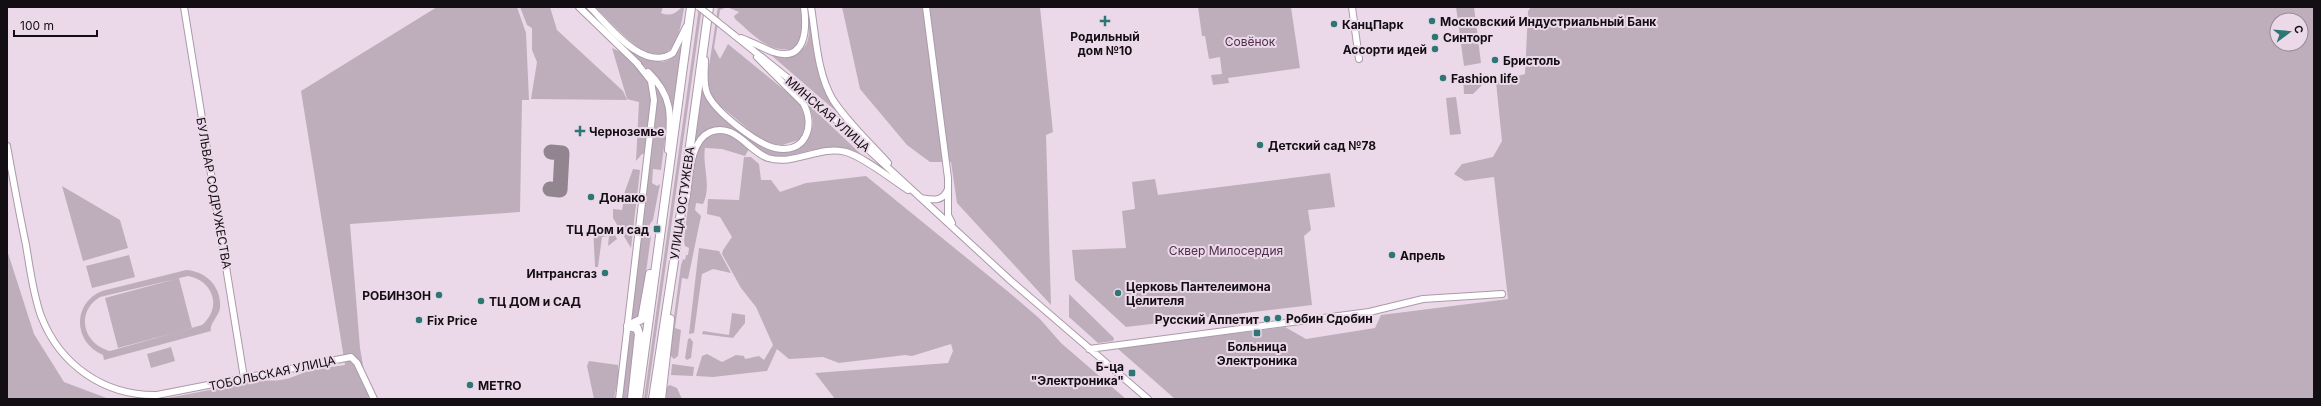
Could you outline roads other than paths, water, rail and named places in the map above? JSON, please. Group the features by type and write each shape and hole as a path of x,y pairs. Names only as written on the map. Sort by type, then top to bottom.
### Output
{"main road":[{"name":"УЛИЦА ОСТУЖЕВА","path":"638,399 691,7"},
{"name":"УЛИЦА ОСТУЖЕВА","path":"653,399 676,248 709,7"},
{"path":"628,326 639,322 642,316 661,224"},
{"path":"661,399 676,248"},
{"path":"628,326 636,328 639,334 632,399"}],"street":[{"name":"БУЛЬВАР СОДРУЖЕСТВА","path":"184,7 244,378"},
{"path":"579,7 636,62 656,79 670,104 670,124 661,224"},
{"path":"590,7 634,50 644,56 655,59 665,57 673,53 690,18"},
{"name":"МИНСКАЯ УЛИЦА","path":"699,7 808,95 953,226 994,266 1148,399"},
{"path":"734,34 772,52 789,52 802,43 806,34 804,7"},
{"path":"811,7 821,66 833,99 845,116 910,188"},
{"path":"926,7 948,189 948,215 953,226"},
{"path":"1352,7 1359,59"},
{"path":"706,33 704,82 706,93 712,103 764,144 783,149 798,145 807,134 809,127 808,111 803,102 734,34"},
{"path":"619,399 654,100 651,81 636,62"},
{"path":"676,248 694,152 704,136 717,131 735,134 760,154 774,159 789,158 823,150 847,152 863,160 922,198 943,198 948,189"},
{"name":"ТОБОЛЬСКАЯ УЛИЦА","path":"7,146 39,309 52,340 74,366 106,386 144,395 169,394 351,357 358,363 374,399"},
{"path":"1089,349 1369,312 1423,299 1502,294"}],"place":[{"name":"Родильный дом №10","path":"1105,21"},
{"name":"Московский Индустриальный Банк","path":"1432,21"},
{"name":"КанцПарк","path":"1334,24"},
{"name":"Синторг","path":"1435,37"},
{"name":"Ассорти идей","path":"1435,49"},
{"name":"Бристоль","path":"1495,60"},
{"name":"Fashion life","path":"1443,78"},
{"name":"Черноземье","path":"580,131"},
{"name":"Детский сад №78","path":"1260,145"},
{"name":"Донако","path":"591,197"},
{"name":"ТЦ Дом и сад","path":"657,229"},
{"name":"Апрель","path":"1392,255"},
{"name":"Интрансгаз","path":"605,273"},
{"name":"Церковь Пантелеимона Целителя","path":"1118,293"},
{"name":"РОБИНЗОН","path":"439,295"},
{"name":"ТЦ ДОМ и САД","path":"481,301"},
{"name":"Робин Сдобин","path":"1278,318"},
{"name":"Русский Аппетит","path":"1267,319"},
{"name":"Fix Price","path":"419,320"},
{"name":"Больница Электроника","path":"1257,333"},
{"name":"Б-ца \"Электроника\"","path":"1132,373"},
{"name":"METRO","path":"470,385"}],"park label":[{"name":"Совёнок","path":"1250,41"},
{"name":"Сквер Милосердия","path":"1226,250"}]}
